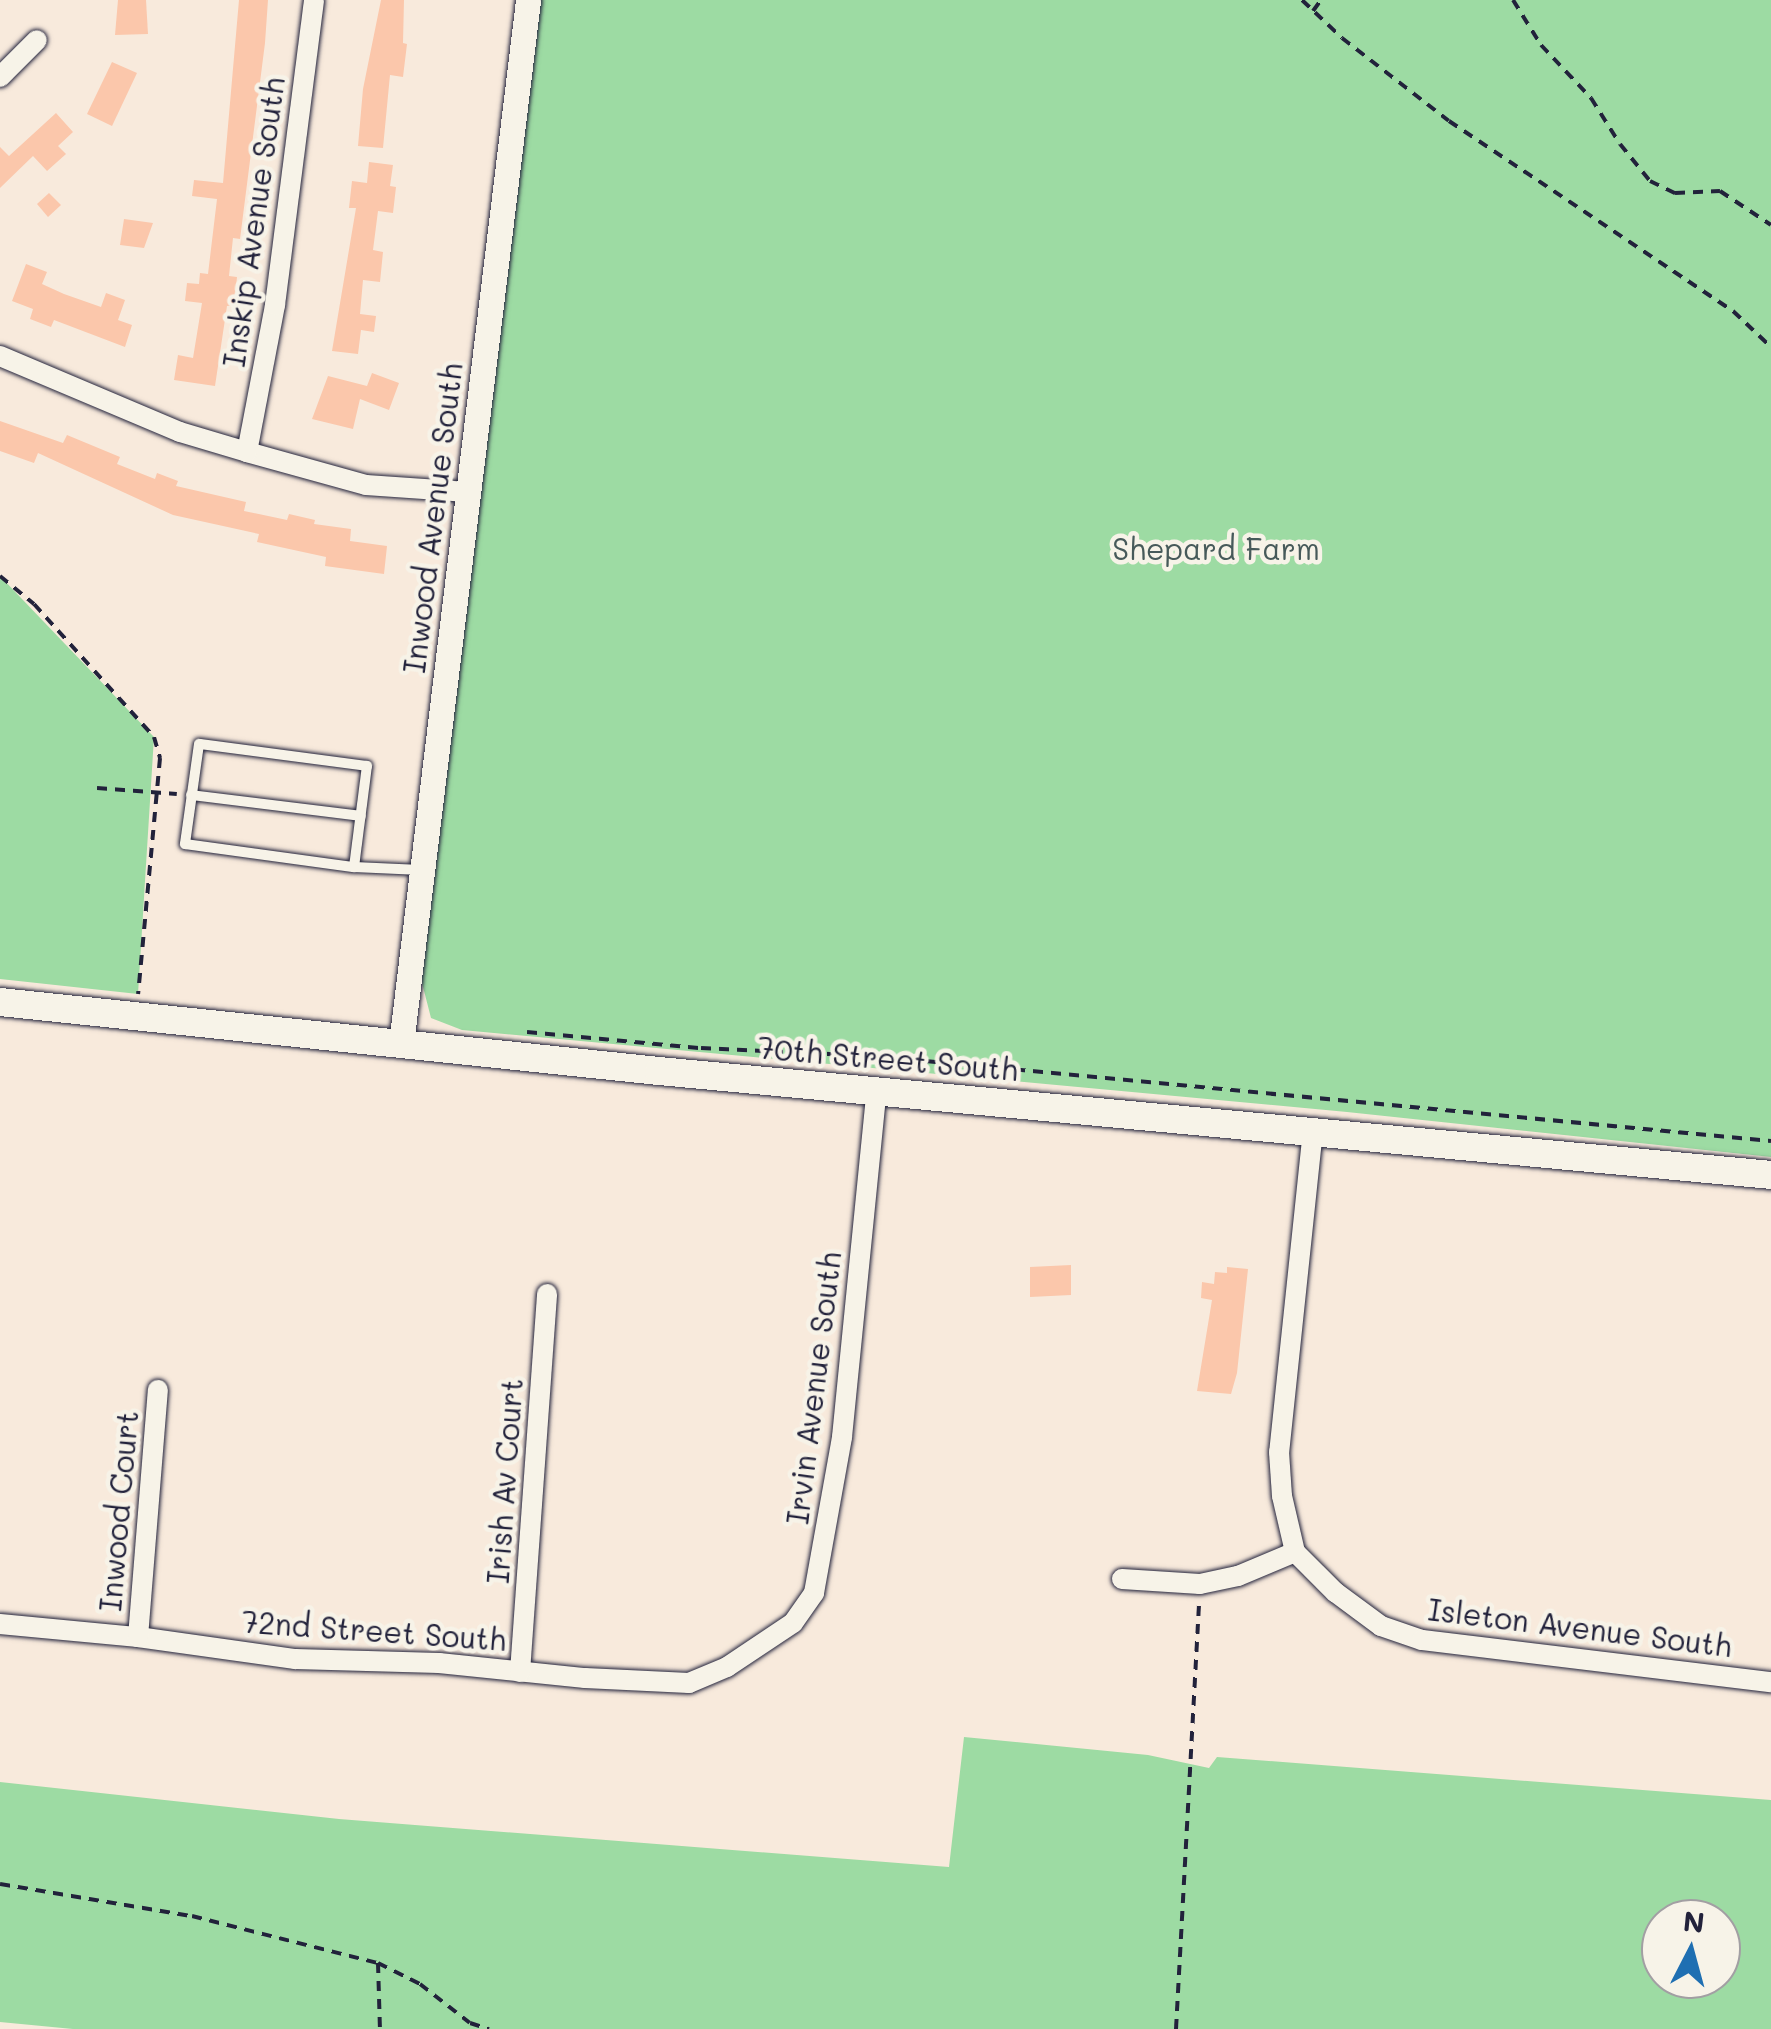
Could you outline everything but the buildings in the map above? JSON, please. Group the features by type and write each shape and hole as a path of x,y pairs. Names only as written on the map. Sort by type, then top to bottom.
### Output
{"main road":[{"name":"70th Street South","path":"0,1002 1771,1174"}],"street":[{"name":"Inskip Avenue South","path":"247,452 275,305 314,0"},
{"name":"Inwood Avenue South","path":"402,1044 528,0"},
{"path":"0,77 36,40"},
{"path":"0,356 180,432 247,452 366,486 468,492"},
{"name":"Irvin Avenue South","path":"740,1659 792,1624 814,1594 842,1437 877,1089"},
{"path":"1122,1579 1200,1584 1238,1576 1295,1552 1282,1496 1279,1452 1313,1130"},
{"name":"Irish Av Court","path":"520,1672 548,1294"},
{"name":"Inwood Court","path":"138,1637 158,1390"},
{"name":"Isleton Avenue South","path":"1295,1552 1334,1592 1381,1626 1422,1640 1771,1682"},
{"name":"72nd Street South","path":"0,1624 138,1637 294,1659 438,1663 689,1683 740,1659"}],"lane":[{"path":"354,867 367,766 198,744 185,844 354,867 422,870"},
{"path":"192,795 361,816"}],"path":[{"path":"1302,0 1449,121 1733,311 1771,347"},
{"path":"1313,11 1321,0"},
{"path":"1513,0 1541,45 1586,92 1650,181 1675,193 1720,192 1771,225"},
{"path":"0,576 34,604 154,737 160,758 138,994"},
{"path":"97,788 192,795"},
{"path":"527,1032 702,1048 872,1056 1771,1142"},
{"path":"1176,2029 1200,1584"},
{"path":"0,1884 192,1916 378,1963 420,1984 470,2023 490,2029"},
{"path":"378,1963 380,2029"}],"green space":[{"name":"Shepard Farm","path":"538,0 1771,0 1771,1157 1347,1112 462,1030 431,1018 421,979"},
{"path":"0,576 154,737 138,994 0,979"},
{"path":"964,1737 1148,1755 1209,1768 1217,1757 1771,1800 1771,2029 73,2029 0,2022 0,1782 339,1819 949,1867"}]}
